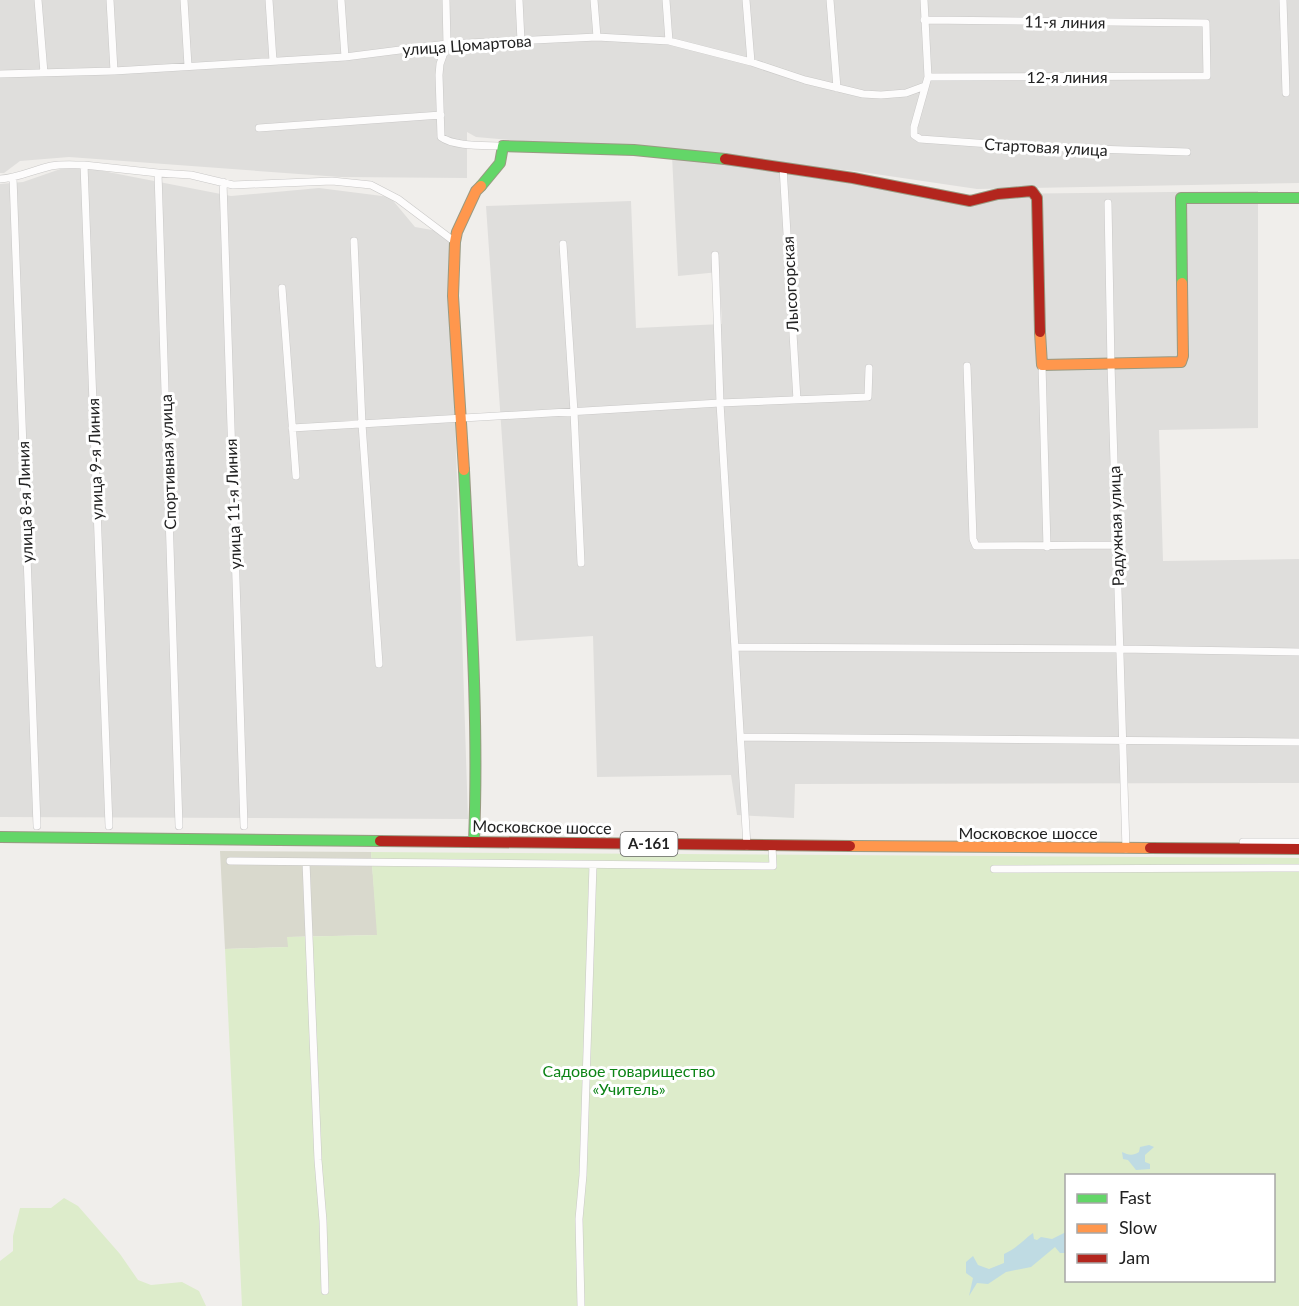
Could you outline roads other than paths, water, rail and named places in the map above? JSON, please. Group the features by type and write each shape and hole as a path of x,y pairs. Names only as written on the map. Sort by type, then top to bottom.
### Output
{"main road":[{"path":"474,841 476,796 472,665 453,296 455,242 456,232 476,191 500,163 503,146 634,150 783,167 970,201 998,194 1032,190 1037,198 1042,365 1181,362 1183,356 1181,198 1299,198"},
{"name":"Московское шоссе","path":"0,837 747,846 1126,846 1299,849"}],"street":[{"path":"38,0 44,73"},
{"path":"110,0 114,71"},
{"path":"184,0 188,66"},
{"path":"269,0 273,61"},
{"path":"341,0 345,57"},
{"path":"446,0 447,44 440,64 441,137 446,141 503,146"},
{"path":"519,0 521,41"},
{"path":"594,0 597,37"},
{"path":"666,0 669,41"},
{"path":"746,0 751,62"},
{"path":"830,0 837,88"},
{"path":"924,0 928,77 925,86"},
{"path":"1283,0 1286,93"},
{"name":"11-я линия","path":"924,20 1206,23 1207,76"},
{"name":"улица Цомартова","path":"0,74 114,71 345,57 447,44 597,37 669,41 751,62 805,80 881,95 906,93 925,86"},
{"name":"12-я линия","path":"928,77 1207,76"},
{"name":"Стартовая улица","path":"925,86 914,127 914,135 920,139 970,144 1186,152"},
{"path":"259,128 441,115"},
{"path":"0,179 13,178 63,164 158,174 191,175 233,185 332,181 371,185 398,199 455,242"},
{"name":"улица 9-я Линия","path":"84,165 109,826"},
{"name":"Лысогорская","path":"783,167 796,400"},
{"name":"Спортивная улица","path":"158,174 179,826"},
{"name":"улица 8-я Линия","path":"13,178 38,826"},
{"name":"улица 11-я Линия","path":"223,182 244,826"},
{"name":"Радужная улица","path":"1108,203 1126,846"},
{"path":"354,241 362,424 379,664"},
{"path":"563,244 581,563"},
{"path":"715,255 720,403 747,846"},
{"path":"282,288 296,476"},
{"path":"1042,365 1047,547"},
{"path":"967,366 976,546 1117,545"},
{"path":"292,428 720,403 868,397 868,368"},
{"path":"735,647 1299,652"},
{"path":"741,737 1299,742"},
{"path":"1126,846 1299,842"},
{"path":"230,861 451,861 773,866 772,846"},
{"path":"306,862 325,1292"},
{"path":"581,1306 579,1219 583,1175 593,865"},
{"path":"994,869 1299,868"}],"water":[{"path":"1149,1145 1154,1147 1145,1155 1145,1162 1150,1164 1150,1169 1136,1170 1128,1160 1123,1159 1122,1152 1135,1154 1139,1152 1140,1147"},
{"path":"1065,1232 1065,1253 1060,1253 1055,1247 1031,1267 1006,1272 988,1284 977,1283 969,1296 973,1278 966,1273 966,1262 973,1256 978,1265 989,1269 1004,1263 1004,1254 1033,1233 1034,1239 1037,1240 1041,1237 1052,1239"}],"park label":[{"name":"Садовое товарищество «Учитель»","path":"629,1080"}]}
